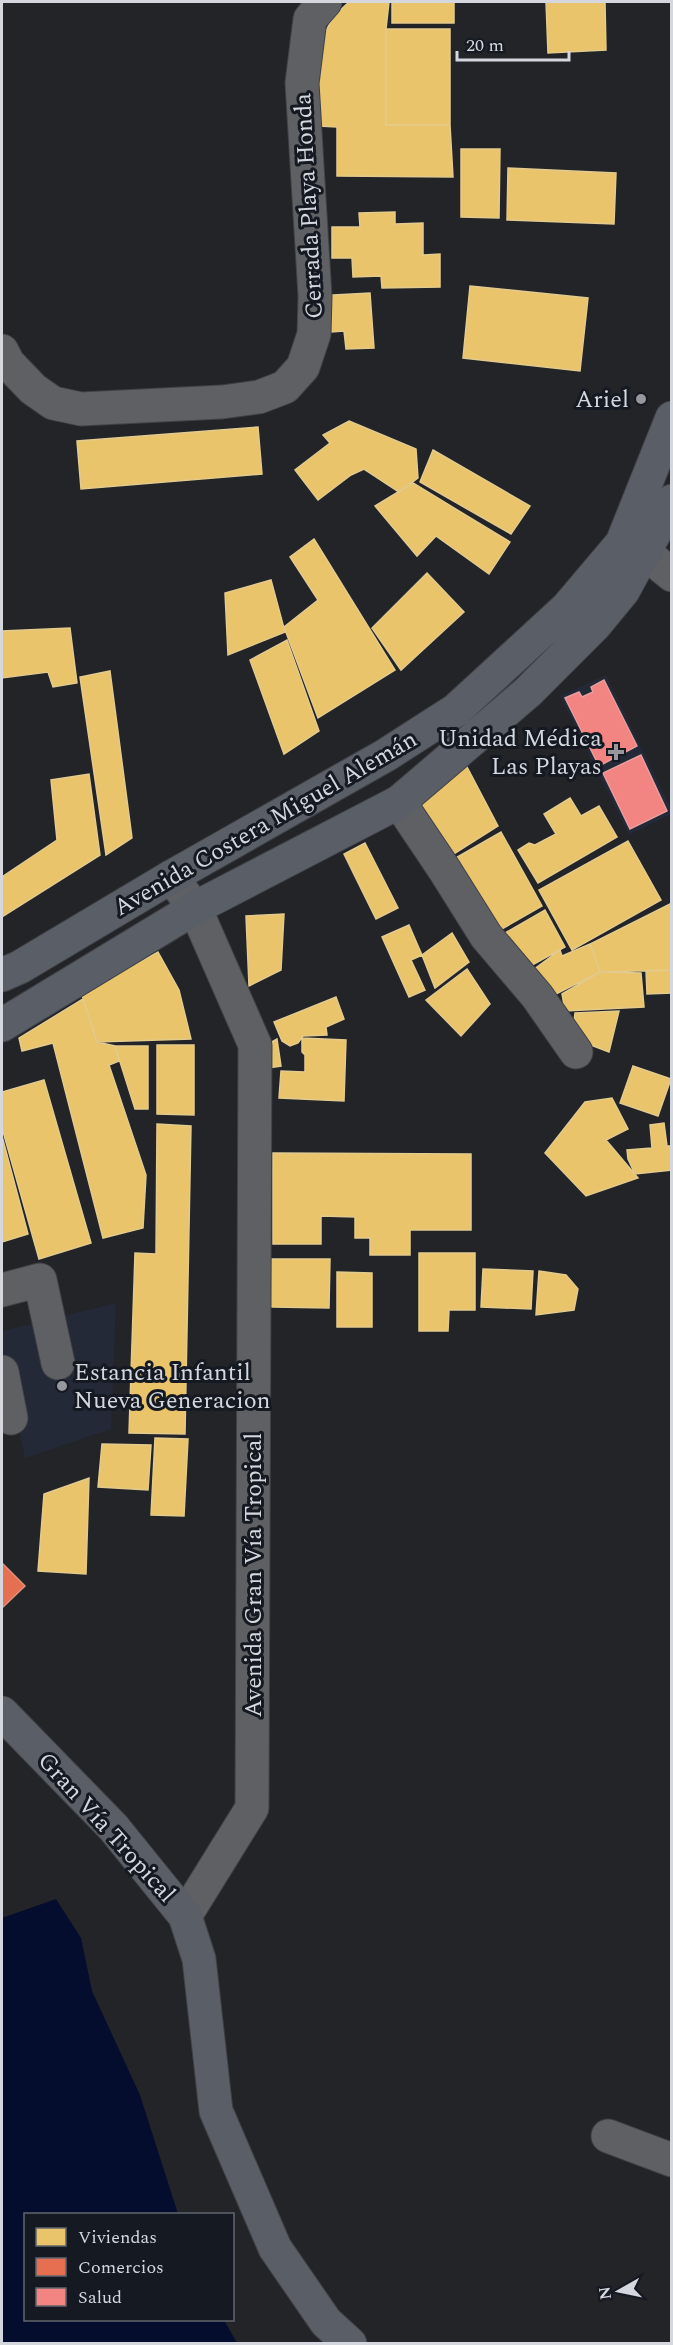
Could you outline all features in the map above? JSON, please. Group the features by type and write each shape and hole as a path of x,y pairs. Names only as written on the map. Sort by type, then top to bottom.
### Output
{"main road":[{"name":"Avenida Costera Miguel Alemán","path":"2,1025 195,908 399,802 528,692 624,591 634,548 672,418"},
{"name":"Avenida Costera Miguel Alemán","path":"2,975 20,967 171,877 386,755 456,710 634,548 672,501"},
{"name":"Gran Vía Tropical","path":"2,1713 113,1827 185,1916 198,1959 216,2111 274,2248 326,2322 350,2343"}],"street":[{"name":"Cerrada Playa Honda","path":"2,351 8,363 33,389 53,403 81,409 222,402 259,397 285,387 303,367 314,334 315,297 302,83 310,19 325,2"},
{"path":"634,548 672,575"},
{"path":"399,802 486,936 537,996 576,1052"},
{"name":"Avenida Gran Vía Tropical","path":"171,877 195,908 255,1045 252,1808 185,1916"},
{"path":"2,1290 40,1280 58,1363"},
{"path":"2,1372 12,1418"},
{"path":"608,2136 672,2160"}],"shaded area":[{"name":"Unidad Médica Las Playas","path":"606,675 671,808 671,814 629,835 560,696"},
{"name":"Estancia Infantil Nueva Generacion","path":"116,1303 111,1429 25,1458 2,1343 2,1331"}],"water":[{"path":"56,1899 81,1938 92,1991 140,2095 178,2213 24,2213 24,2321 225,2321 237,2343 2,2343 2,1918"}],"building: Viviendas":[{"path":"349,2 389,2 386,29 386,125 450,125 453,177 337,176 337,127 319,126 319,45 333,17"},
{"path":"392,2 454,2 454,23 392,23"},
{"path":"546,2 605,2 606,50 548,53"},
{"path":"386,29 450,29 450,125 386,125"},
{"path":"461,149 500,149 499,218 461,217"},
{"path":"508,168 616,173 614,224 507,220"},
{"path":"395,212 395,224 423,223 423,255 440,254 440,287 382,288 381,276 353,277 352,258 332,258 332,227 360,227 359,213"},
{"path":"470,286 588,298 580,371 463,358"},
{"path":"370,293 374,348 346,349 344,331 318,333 315,296"},
{"path":"349,421 416,449 418,478 399,492 364,469 351,475 318,500 295,470 330,443 323,435"},
{"path":"258,427 262,474 81,489 77,441"},
{"path":"433,450 530,506 511,534 420,482"},
{"path":"413,483 510,542 489,574 436,536 417,556 375,506"},
{"path":"314,539 395,670 318,718 284,627 318,600 290,557"},
{"path":"427,573 464,612 401,670 372,628"},
{"path":"271,580 285,632 228,655 225,593"},
{"path":"70,628 77,683 53,687 48,672 2,678 2,631"},
{"path":"287,640 319,731 284,754 250,660"},
{"path":"110,671 132,838 106,855 80,677"},
{"path":"466,765 498,826 449,857 413,807"},
{"path":"89,774 100,855 2,917 2,877 57,840 51,780"},
{"path":"570,798 581,816 599,806 617,837 538,883 518,850 529,843 535,845 556,834 544,814"},
{"path":"501,832 542,906 493,934 452,860"},
{"path":"628,841 661,900 572,950 539,890"},
{"path":"365,843 398,908 376,919 344,854"},
{"path":"672,903 672,970 600,972 590,944"},
{"path":"545,910 565,947 525,969 505,933"},
{"path":"284,914 281,970 249,986 246,916"},
{"path":"409,925 422,955 411,960 425,990 409,997 382,937"},
{"path":"452,933 469,962 435,988 422,955"},
{"path":"590,944 600,972 546,999 529,973 560,950 562,956"},
{"path":"158,952 179,990 191,1039 97,1042 81,992"},
{"path":"467,969 490,1004 461,1036 426,1000"},
{"path":"672,970 672,993 647,994 646,971"},
{"path":"600,972 641,973 644,1007 565,1011 562,994"},
{"path":"336,997 344,1019 326,1027 327,1035 303,1036 298,1043 290,1046 282,1041 274,1022"},
{"path":"83,999 97,1042 115,1046 119,1061 109,1065 146,1175 143,1228 103,1238 53,1043 22,1051 19,1038"},
{"path":"619,1011 609,1052 572,1038 575,1013"},
{"path":"302,1038 346,1040 344,1101 279,1098 281,1071 305,1072"},
{"path":"277,1039 281,1066 261,1069 258,1050"},
{"path":"157,1045 194,1045 194,1115 157,1114"},
{"path":"115,1046 148,1046 148,1109 135,1109"},
{"path":"633,1066 671,1079 658,1116 620,1103"},
{"path":"44,1080 91,1243 39,1259 2,1128 2,1092"},
{"path":"612,1098 628,1129 606,1140 638,1178 586,1196 545,1153 585,1102"},
{"path":"664,1123 667,1146 672,1146 672,1170 635,1174 628,1159 627,1150 652,1148 650,1125"},
{"path":"157,1124 191,1126 185,1434 129,1433 135,1253 156,1254"},
{"path":"2,1136 28,1234 2,1242"},
{"path":"273,1153 471,1154 471,1230 410,1230 410,1255 370,1255 370,1238 355,1238 355,1217 321,1216 321,1244 273,1244"},
{"path":"419,1253 475,1253 475,1310 449,1310 448,1331 419,1331"},
{"path":"270,1259 330,1259 329,1308 272,1307 266,1303"},
{"path":"483,1269 533,1271 531,1309 481,1307"},
{"path":"539,1271 566,1275 578,1289 574,1310 536,1315"},
{"path":"337,1272 372,1273 372,1327 337,1327"},
{"path":"155,1438 188,1439 184,1516 151,1515"},
{"path":"102,1444 151,1445 148,1490 98,1487"},
{"path":"89,1478 86,1574 38,1571 44,1494"}],"building: Comercios":[{"path":"2,1563 25,1586 2,1608"}],"building: Salud":[{"path":"604,680 637,746 599,766 565,698 579,692 582,697 593,692 591,687"},
{"path":"641,755 667,811 630,829 603,773"}],"place":[{"name":"Ariel","path":"641,399"},
{"name":"Unidad Médica Las Playas","path":"616,752"},
{"name":"Estancia Infantil Nueva Generacion","path":"62,1386"}]}
